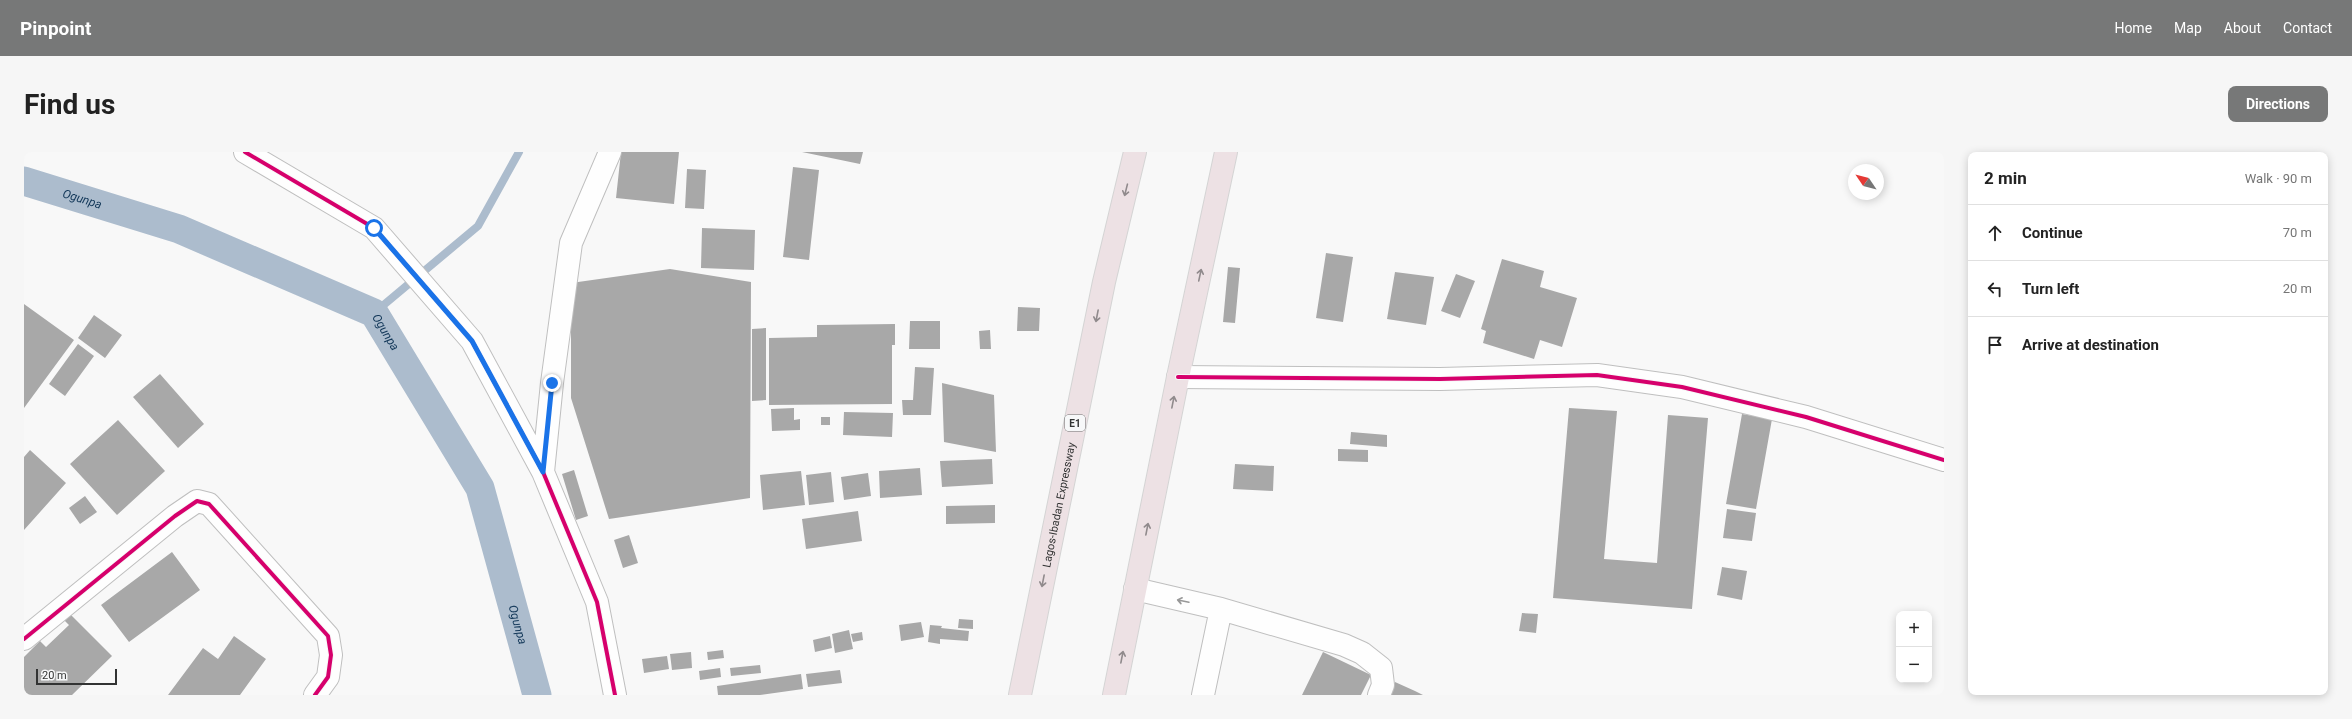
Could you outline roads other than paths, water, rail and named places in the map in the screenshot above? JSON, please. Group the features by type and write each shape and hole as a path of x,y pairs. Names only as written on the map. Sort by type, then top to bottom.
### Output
{"highway":[{"name":"Lagos-Ibadan Expressway","path":"1020,695 1104,282 1136,152"},
{"path":"1114,695 1178,377 1226,152"}],"street":[{"path":"245,152 374,228 472,341 543,472 597,602 615,695"},
{"path":"543,472 552,383 571,243 610,152"},
{"path":"1178,377 1440,379 1597,375 1682,387 1806,417 1944,460"},
{"path":"24,639 175,516 197,501 209,504 328,636 331,655 328,677 315,695"},
{"path":"1135,589 1221,610 1344,645 1362,653 1381,668 1383,685 1379,695"},
{"path":"1203,695 1221,610"}],"waterway":[{"path":"374,313 478,226 519,152"},
{"name":"Ogunpa","path":"24,181 179,229 374,313 480,488 537,695"}]}
